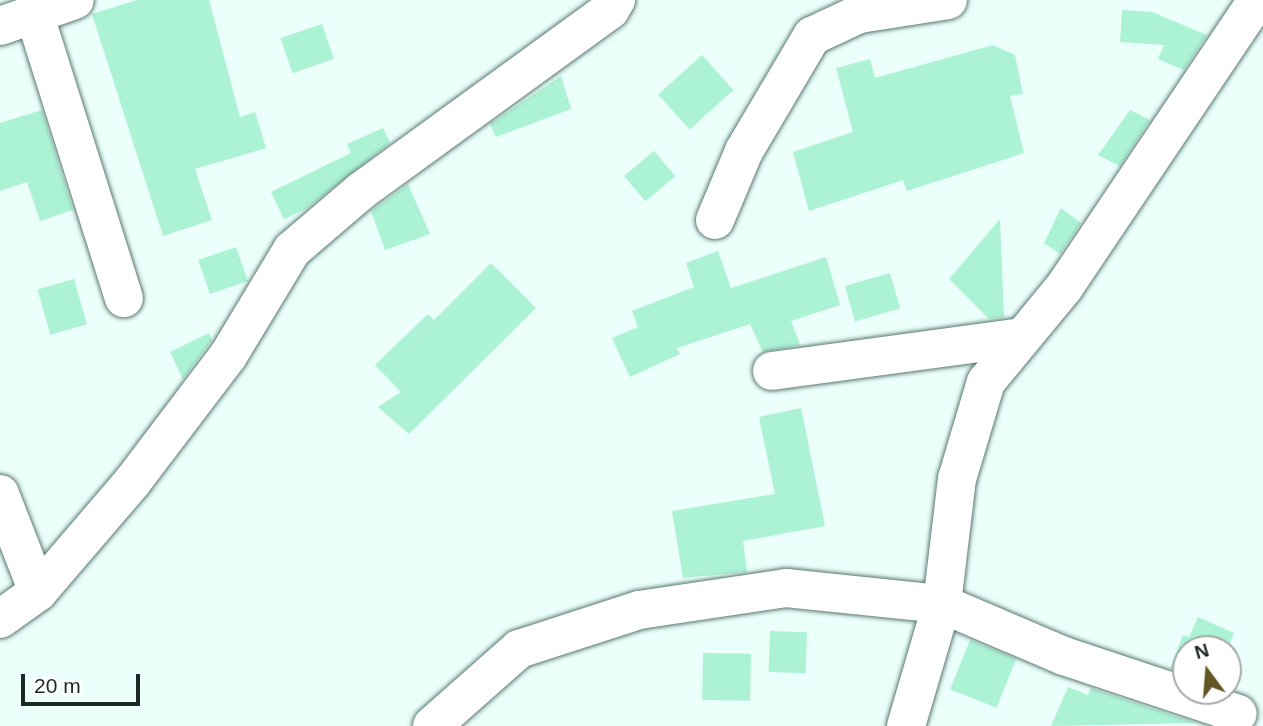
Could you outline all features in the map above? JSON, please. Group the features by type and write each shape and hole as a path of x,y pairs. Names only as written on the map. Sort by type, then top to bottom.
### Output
{"street":[{"path":"75,0 17,20 124,298"},
{"path":"0,619 38,592 133,481 228,356 292,250 361,191 610,10 617,0"},
{"path":"715,220 744,152 812,36 859,14 948,0"},
{"path":"906,726 943,604 957,479 986,382 1065,286 1257,0"},
{"path":"772,372 1022,337"},
{"path":"0,494 38,592"},
{"path":"432,726 519,649 639,610 786,588 943,604 1064,656 1238,714"}],"building":[{"path":"137,0 209,0 240,117 255,112 266,148 195,169 212,220 163,236 92,14"},
{"path":"1122,10 1152,12 1207,35 1184,70 1158,59 1164,45 1120,42"},
{"path":"322,24 334,59 292,73 280,38"},
{"path":"993,45 1015,55 1023,94 1010,96 1024,153 907,191 903,180 809,211 793,152 853,132 836,68 870,59 875,78"},
{"path":"702,55 733,90 690,129 658,94"},
{"path":"561,76 571,109 496,137 490,124"},
{"path":"42,110 73,210 40,221 27,182 0,191 0,123"},
{"path":"1130,110 1150,120 1120,166 1098,155"},
{"path":"383,128 390,143 306,209 284,219 271,192 351,153 347,144"},
{"path":"654,151 675,176 645,201 624,176"},
{"path":"408,184 430,234 385,250 371,211"},
{"path":"1061,208 1081,223 1060,254 1044,243"},
{"path":"1000,219 1004,317 989,319 949,279"},
{"path":"236,247 248,281 210,294 198,260"},
{"path":"718,251 731,288 826,257 840,305 791,321 800,345 763,352 750,324 677,348 680,354 630,377 612,338 638,327 632,311 694,287 686,263"},
{"path":"491,263 536,308 409,434 378,407 401,392 375,365 428,314 434,320"},
{"path":"890,273 900,309 855,322 845,286"},
{"path":"74,279 87,324 50,335 37,289"},
{"path":"209,333 212,340 183,379 170,352"},
{"path":"801,408 825,526 743,541 747,572 683,578 672,511 775,494 759,417"},
{"path":"1198,617 1234,633 1233,635 1190,635"},
{"path":"770,631 807,632 806,673 769,672"},
{"path":"970,640 1016,659 997,708 950,689"},
{"path":"703,653 751,654 750,701 702,700"},
{"path":"1068,687 1088,695 1091,688 1196,723 1051,726"}]}
